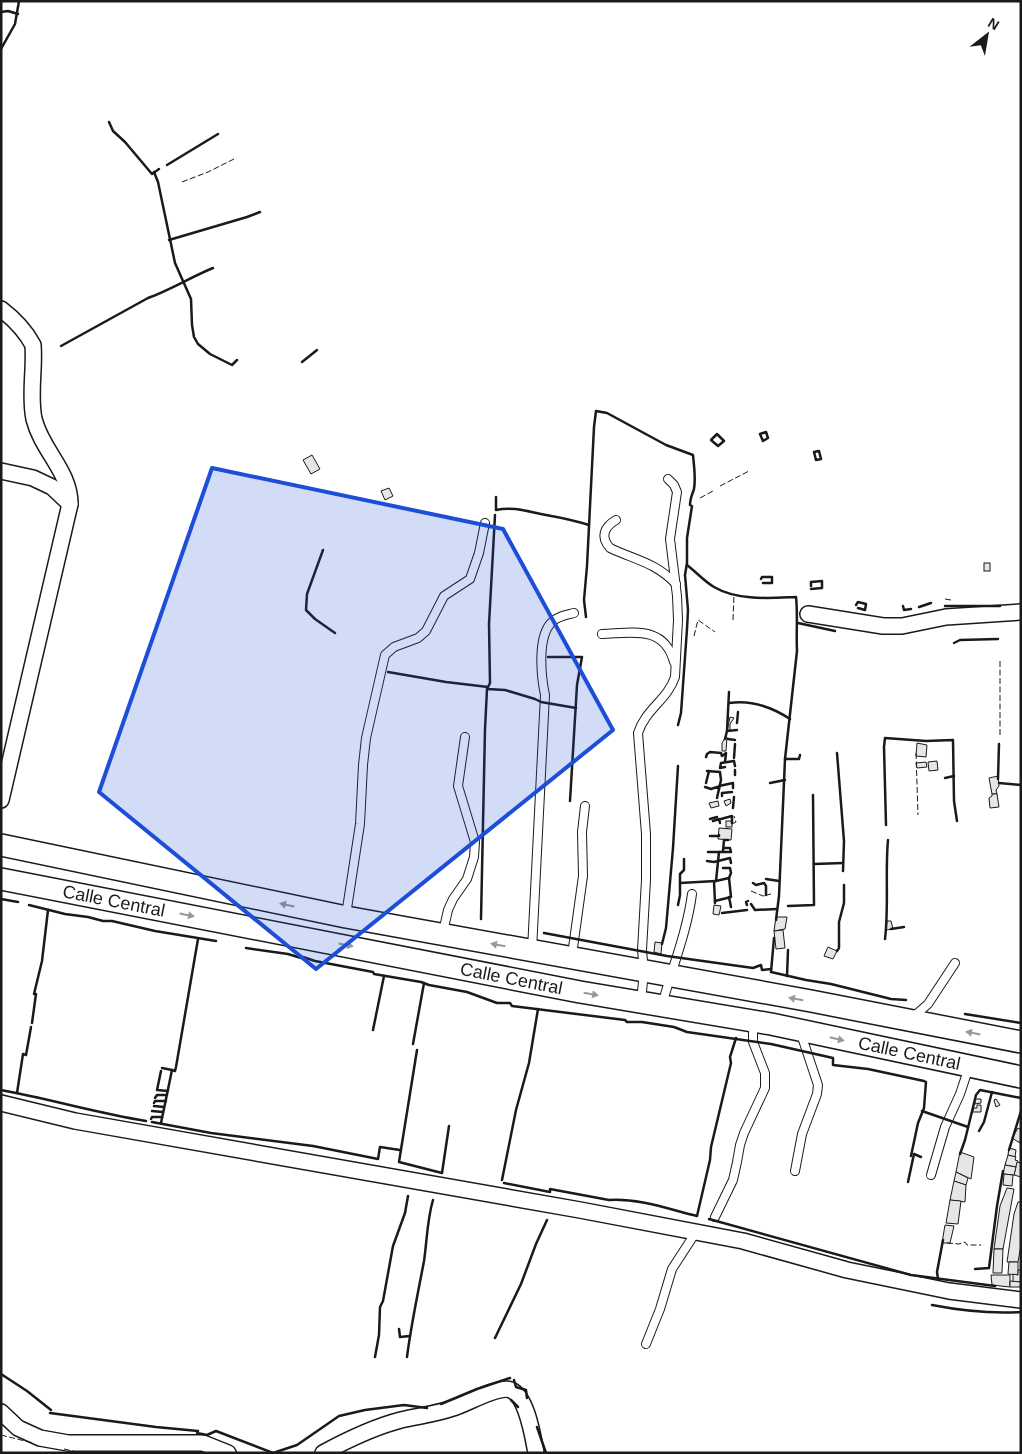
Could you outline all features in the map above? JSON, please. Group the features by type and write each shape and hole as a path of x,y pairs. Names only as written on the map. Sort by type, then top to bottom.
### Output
{"street":[{"path":"1,308 14,319 33,345 34,418 38,430 67,481 70,493 70,504 1,800"},
{"path":"1,472 33,478 52,488 70,504"},
{"path":"808,614 883,626 902,626 946,617 1021,612"},
{"name":"Calle Central","path":"1,845 346,917 1021,1042"},
{"name":"Calle Central","path":"1,879 800,1031 1021,1077"},
{"path":"1,1103 74,1121 561,1206 743,1241 847,1270 949,1291 1021,1300"},
{"path":"323,1453 349,1439 398,1421 454,1408 505,1389 514,1392 523,1402 536,1453"},
{"path":"1,1412 18,1428 40,1438 68,1443 203,1442 228,1453"}],"lane":[{"path":"668,479 678,492 670,539 676,584 678,620 675,669"},
{"path":"616,520 609,524 604,536 610,548 656,567 666,573 676,584"},
{"path":"346,917 360,824 366,738 385,655 394,647 418,638 426,631 444,596 470,579 479,553 485,523"},
{"path":"532,951 545,695 541,675 543,637 552,621 574,613"},
{"path":"602,634 652,634 660,638 668,647 676,677 668,692 641,722 638,733 646,834 646,880 642,950 644,972 640,1002"},
{"path":"443,935 448,910 467,879 474,857 475,842 458,786 466,737"},
{"path":"571,958 583,876 582,832 585,806"},
{"path":"662,1006 684,936 692,894"},
{"path":"910,1020 928,1004 955,962"},
{"path":"715,1217 733,1180 742,1139 765,1088 765,1073 753,1042 753,1022"},
{"path":"795,1171 802,1134 817,1094 818,1085 800,1031"},
{"path":"931,1175 940,1140 960,1094 969,1067"},
{"path":"646,1344 660,1310 672,1269 696,1232"}],"highlighted area":[{"path":"212,468 503,529 613,730 316,969 99,792"}],"building":[{"path":"312,455 320,469 311,474 303,460"},
{"path":"389,488 393,496 385,500 381,491"},
{"path":"984,563 990,563 990,571 984,571"},
{"path":"730,717 734,718 730,724 730,731 727,731"},
{"path":"727,737 726,751 722,751 722,743"},
{"path":"917,743 927,745 926,757 916,756"},
{"path":"937,761 938,770 929,771 928,762"},
{"path":"926,762 927,767 917,768 916,763"},
{"path":"998,776 999,786 996,790 997,794 992,794 989,778"},
{"path":"992,794 997,794 999,807 990,808 989,798"},
{"path":"730,799 731,803 726,806 724,801"},
{"path":"718,801 719,806 711,808 709,803"},
{"path":"726,821 732,821 732,827 726,827"},
{"path":"719,828 732,829 731,840 718,839"},
{"path":"714,905 721,906 719,915 713,914"},
{"path":"776,917 787,917 785,929 774,931"},
{"path":"887,921 891,921 893,929 886,930"},
{"path":"783,930 785,948 776,949 774,931"},
{"path":"655,942 662,943 661,954 654,952"},
{"path":"828,947 837,951 833,959 824,956"},
{"path":"975,1099 981,1099 981,1103 975,1104"},
{"path":"996,1099 1000,1105 996,1107 994,1100"},
{"path":"977,1105 981,1105 981,1112 972,1112 974,1108 977,1108"},
{"path":"1018,1128 1021,1130 1020,1143 1012,1138"},
{"path":"1009,1148 1016,1150 1015,1157 1008,1155"},
{"path":"960,1152 974,1157 971,1179 956,1172"},
{"path":"1008,1155 1016,1157 1015,1160 1018,1161 1016,1167 1005,1165"},
{"path":"1017,1162 1021,1163 1021,1177 1014,1175"},
{"path":"1005,1165 1016,1167 1014,1175 1003,1174"},
{"path":"956,1172 968,1178 966,1185 954,1181"},
{"path":"1004,1174 1013,1175 1012,1186 1003,1185"},
{"path":"954,1181 966,1185 965,1202 950,1200"},
{"path":"1007,1188 1014,1189 1003,1249 994,1249 1000,1206"},
{"path":"950,1200 961,1201 958,1224 946,1223"},
{"path":"1018,1202 1021,1202 1021,1245 1018,1262 1007,1262 1014,1214"},
{"path":"945,1225 954,1226 950,1243 942,1243"},
{"path":"994,1249 1003,1249 1002,1273 993,1273"},
{"path":"1009,1262 1018,1262 1018,1275 1008,1274"},
{"path":"1018,1270 1021,1270 1021,1282 1013,1282 1013,1274 1018,1275"},
{"path":"991,1275 1010,1275 1010,1287 992,1285"},
{"path":"1010,1281 1021,1282 1020,1287 1010,1287"}],"fence":[{"path":"182,182 234,159"},
{"path":"720,486 749,471"},
{"path":"700,498 713,491"},
{"path":"733,620 734,595"},
{"path":"945,599 952,602"},
{"path":"694,636 698,620 715,632"},
{"path":"1000,661 1000,737"},
{"path":"916,753 918,815"},
{"path":"732,824 736,822 734,816"},
{"path":"751,891 763,896 771,894"},
{"path":"947,1243 959,1244 965,1242 967,1245 981,1245"},
{"path":"1,1435 33,1443"},
{"path":"64,1449 81,1453"}],"wall":[{"path":"1,49 15,24 19,1"},
{"path":"1,12 8,11 18,14"},
{"path":"109,122 113,131 152,174 159,169"},
{"path":"167,165 218,134"},
{"path":"154,172 158,182 175,263 191,299 194,337 198,344 210,354 232,365 237,360"},
{"path":"169,240 260,212"},
{"path":"61,346 148,298 213,268"},
{"path":"302,362 317,350"},
{"path":"586,617 584,600 596,411 607,413 666,445 693,455 695,485 690,503 692,506 687,538 685,575 688,610 681,713 678,725"},
{"path":"766,432 768,438 763,441 760,434 766,432"},
{"path":"717,434 724,441 718,446 711,440 717,434"},
{"path":"819,451 821,459 816,460 814,452 819,451"},
{"path":"496,497 496,510 521,510 589,525"},
{"path":"488,687 490,683 489,624 495,515"},
{"path":"323,550 307,594 306,610 335,633"},
{"path":"687,565 714,587 733,595 754,598 796,597 797,651 785,759 779,896 776,920"},
{"path":"761,579 762,577 772,577 772,583 763,583"},
{"path":"811,586 811,582 822,581 822,588 811,589"},
{"path":"856,605 858,602 866,604 865,610 858,608"},
{"path":"919,607 931,603"},
{"path":"903,606 904,610 911,609"},
{"path":"945,606 1000,606"},
{"path":"798,623 835,631"},
{"path":"954,643 960,640 998,639"},
{"path":"548,657 582,657 577,685 570,801"},
{"path":"388,672 488,687 487,689 505,690 541,702 576,708"},
{"path":"481,919 487,689"},
{"path":"725,739 729,692"},
{"path":"729,703 761,705 790,719"},
{"path":"737,723 738,712"},
{"path":"727,731 737,730"},
{"path":"886,825 885,738 926,741 953,740 954,801 957,821"},
{"path":"728,739 735,740"},
{"path":"734,758 735,744"},
{"path":"998,779 999,744"},
{"path":"706,757 710,752 721,753 722,756 726,753 725,762"},
{"path":"837,753 844,841 843,871"},
{"path":"785,759 799,759 800,755"},
{"path":"725,767 720,768 721,763 734,761 735,766"},
{"path":"662,944 666,928 678,766"},
{"path":"735,770 735,775"},
{"path":"707,771 720,772 721,780 717,798"},
{"path":"706,783 709,771"},
{"path":"945,778 954,776"},
{"path":"770,783 785,780"},
{"path":"719,786 733,783 733,788"},
{"path":"999,783 1021,785"},
{"path":"705,787 711,789 717,787 719,789"},
{"path":"722,796 722,793 732,792"},
{"path":"788,906 814,905 813,795"},
{"path":"733,808 734,797"},
{"path":"721,819 732,816 732,823"},
{"path":"710,819 717,817"},
{"path":"713,821 719,819 720,823"},
{"path":"710,836 719,835"},
{"path":"723,851 724,840 728,840"},
{"path":"885,939 888,840"},
{"path":"716,881 719,852 731,852 730,848 724,848"},
{"path":"708,852 719,852"},
{"path":"707,861 714,862 730,858 731,863"},
{"path":"678,905 680,874 684,870 684,859"},
{"path":"814,864 843,863"},
{"path":"715,901 731,897 730,868 723,868"},
{"path":"680,883 716,881 729,878"},
{"path":"766,879 779,881"},
{"path":"714,881 715,903"},
{"path":"753,883 756,885 764,883 766,895"},
{"path":"837,951 839,948 839,922 844,903 844,885"},
{"path":"729,897 731,907"},
{"path":"1,899 18,902"},
{"path":"747,905 746,902 748,901"},
{"path":"751,904 755,910 777,909"},
{"path":"29,905 65,914 216,941"},
{"path":"32,1023 36,994 34,994 42,961 48,910"},
{"path":"722,913 747,910"},
{"path":"891,929 904,927"},
{"path":"544,933 667,956 753,968 761,965 762,970 771,969"},
{"path":"774,938 771,972 891,999 906,1000"},
{"path":"161,1123 172,1070 175,1071 176,1067 198,939"},
{"path":"246,948 288,954 373,972 374,974 467,992 497,1003 510,1003 512,1006 625,1020 627,1022 642,1022 674,1027 687,1032 771,1044 833,1058 833,1065 868,1069 924,1081 926,1082 924,1108 918,1123 911,1156"},
{"path":"787,976 788,950"},
{"path":"373,1030 384,976"},
{"path":"413,1044 424,983"},
{"path":"502,1180 516,1110 529,1063 538,1009"},
{"path":"965,1014 1021,1023"},
{"path":"17,1093 23,1054 26,1055 31,1027"},
{"path":"504,1183 550,1192 550,1189 609,1200 642,1202 697,1216 731,1063 730,1057 736,1038"},
{"path":"417,1050 399,1162 442,1173 449,1126"},
{"path":"162,1068 172,1070"},
{"path":"161,1071 157,1090 168,1091"},
{"path":"1,1090 146,1121"},
{"path":"960,1154 976,1095 980,1090 1021,1098"},
{"path":"979,1131 984,1122 992,1092"},
{"path":"155,1098 157,1095 167,1095"},
{"path":"154,1103 155,1101 166,1101"},
{"path":"154,1106 164,1107"},
{"path":"152,1111 163,1112"},
{"path":"922,1111 968,1127"},
{"path":"1009,1150 1021,1111"},
{"path":"151,1119 152,1117 162,1117"},
{"path":"152,1122 211,1133 313,1146 378,1159 380,1147 400,1150"},
{"path":"908,1182 914,1154 921,1157"},
{"path":"975,1269 989,1268 1003,1171"},
{"path":"375,1357 379,1335 380,1307 383,1301 393,1246 405,1213 408,1196"},
{"path":"407,1357 433,1200"},
{"path":"709,1219 911,1275 995,1286"},
{"path":"495,1338 521,1284 547,1220"},
{"path":"938,1279 937,1272 943,1240"},
{"path":"932,1305 976,1312 1021,1312"},
{"path":"399,1329 400,1337 410,1336"},
{"path":"1,1374 51,1410"},
{"path":"441,1404 510,1378"},
{"path":"514,1380 516,1387 526,1390 527,1398"},
{"path":"511,1400 518,1407"},
{"path":"50,1413 198,1431 197,1433 207,1435 216,1431 273,1453 297,1445 339,1416 365,1410 404,1405 427,1408"},
{"path":"537,1427 546,1453"}]}
